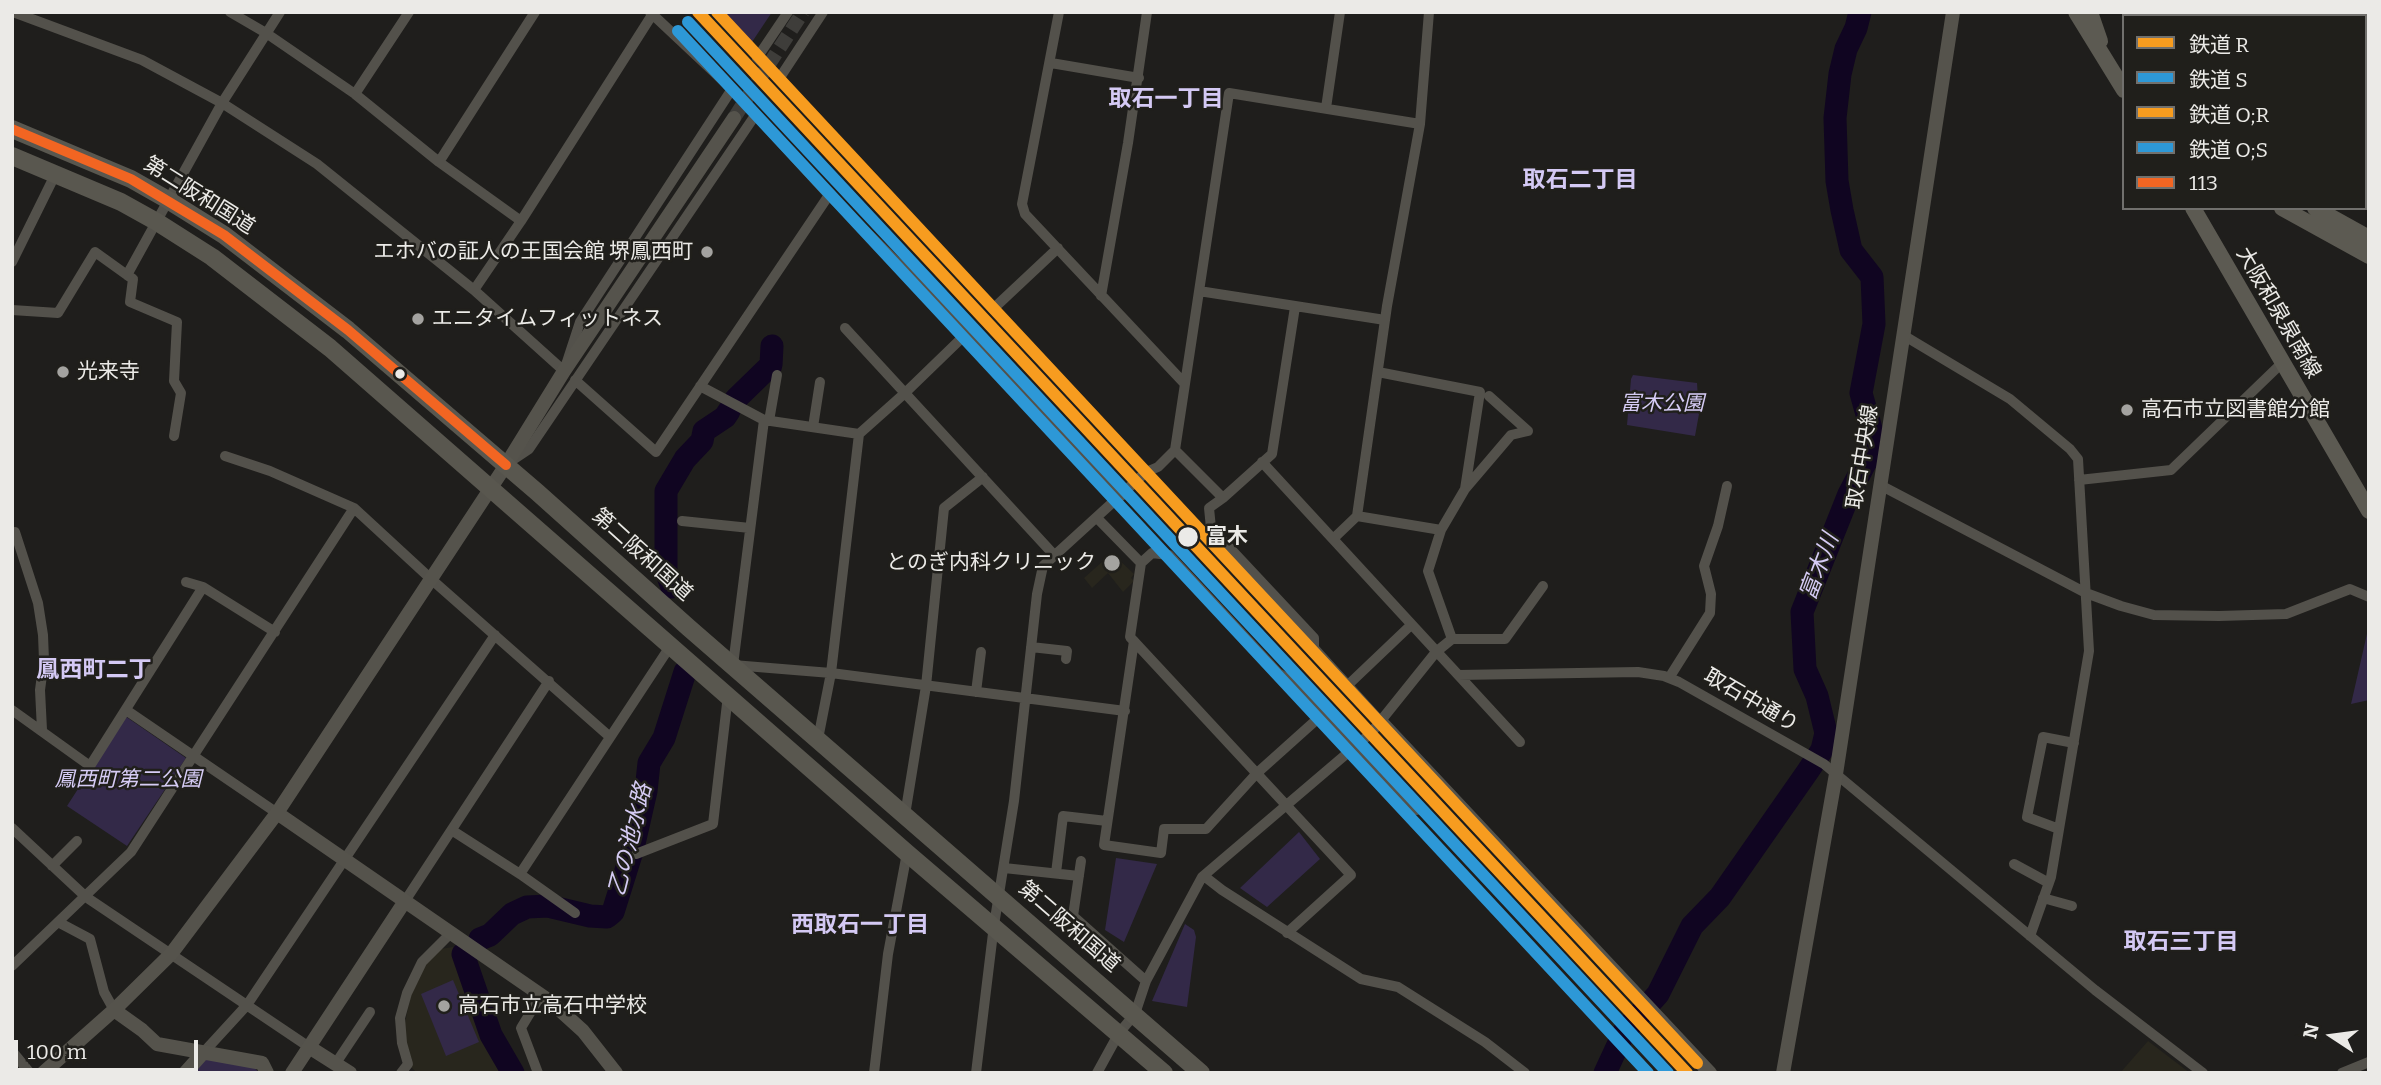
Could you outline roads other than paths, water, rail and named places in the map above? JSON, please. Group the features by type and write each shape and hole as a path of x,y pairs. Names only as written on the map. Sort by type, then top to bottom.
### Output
{"highway":[{"name":"第二阪和国道","path":"12,129 131,179 168,200 224,235 348,330 1201,1073"},
{"path":"12,156 121,202 157,222 212,257 330,348 488,489 1164,1073"}],"main road":[{"path":"2076,12 2122,87"},
{"path":"2090,12 2107,64"},
{"name":"大阪和泉泉南線","path":"2194,210 2369,511"},
{"path":"2286,210 2369,256"},
{"path":"2325,210 2369,238"}],"street":[{"path":"13,12 142,60 222,103 317,164 474,290 564,370"},
{"path":"230,12 266,33 355,94 439,162 521,221"},
{"path":"127,275 222,103 280,12"},
{"path":"355,94 409,12"},
{"path":"439,162 536,12"},
{"path":"788,12 757,58 779,79 823,12"},
{"path":"1059,12 1022,204 1024,214 1185,384"},
{"path":"1101,296 1139,78 1147,12"},
{"path":"1326,108 1340,12"},
{"path":"1333,539 1357,516 1385,320 1420,124 1429,12"},
{"name":"取石中央線","path":"1783,1073 1836,774 1953,12"},
{"path":"474,290 521,221 651,13 732,89 829,195 968,332 1121,496"},
{"path":"1051,63 1139,78"},
{"path":"564,370 580,322 732,89"},
{"path":"976,1073 1043,566 1146,472 1158,467 1175,450 1229,93 1420,124"},
{"path":"506,465 530,449 756,114"},
{"path":"812,114 1146,472"},
{"path":"43,1073 114,1010 171,954 277,813 506,465 564,370 734,118"},
{"path":"12,262 56,173"},
{"path":"575,380 656,452 829,195"},
{"path":"993,309 1058,248"},
{"path":"12,310 58,313 95,252 133,279 130,302 177,322 174,381 181,393 174,436"},
{"path":"1199,291 1385,320"},
{"path":"1295,307 1272,454 1209,509 1211,528 1314,638 1314,648 1381,722 1710,1073"},
{"path":"845,328 1055,556"},
{"path":"818,739 831,673 859,434 968,332"},
{"path":"1903,335 2010,399 2078,458 2089,651 2049,883 2030,936"},
{"path":"2079,480 2171,470 2283,362"},
{"path":"1378,372 1480,392 1465,489"},
{"path":"777,375 750,528 733,665 831,673 1125,711"},
{"path":"813,427 820,382"},
{"path":"700,386 767,421 859,434"},
{"path":"1452,639 1428,571 1441,530 1465,489 1511,435 1528,431 1489,396"},
{"path":"1175,450 1223,498"},
{"path":"225,456 270,471 354,508 610,737"},
{"path":"1262,462 1520,742"},
{"path":"905,815 926,686 944,508 983,477"},
{"path":"1880,485 2087,593 2154,615 2287,614 2350,589 2369,597"},
{"path":"1669,678 1710,613 1711,594 1704,566 1718,526 1727,486"},
{"path":"13,965 131,852 354,508"},
{"path":"1357,516 1441,530"},
{"path":"1097,518 1141,564"},
{"path":"682,521 750,528"},
{"path":"12,533 15,532 42,624 42,730"},
{"path":"1287,933 1351,875 1130,637 1141,564 1152,553 1169,555 1278,673 1297,684 1417,810"},
{"path":"186,582 203,587 275,632"},
{"path":"1097,1073 1119,1033 1135,1014 1146,981 1204,876 1381,722 1436,652 1452,639 1505,639 1543,586"},
{"path":"12,710 90,766 203,587"},
{"path":"1348,685 1411,625"},
{"path":"185,1073 247,1005 495,635"},
{"path":"1134,641 1104,845 1161,853 1164,829 1206,829 1256,774 1324,713"},
{"path":"520,874 671,645"},
{"path":"1031,648 1067,651"},
{"path":"976,692 981,652"},
{"name":"取石中通り","path":"1458,675 1638,671 1669,678 1813,758 1836,774 2095,990 2203,1073"},
{"path":"292,1073 549,681"},
{"path":"636,854 713,824 728,695"},
{"path":"126,710 541,995 583,1031 616,1073"},
{"path":"2059,829 2027,817 2043,737 2074,743"},
{"path":"1056,873 1063,816 1107,821"},
{"path":"12,828 86,897 350,1073"},
{"path":"453,831 575,913"},
{"path":"52,866 77,841"},
{"path":"874,1073 888,954 907,853"},
{"path":"1081,861 1073,916 1146,981"},
{"path":"2014,864 2049,883"},
{"path":"1004,869 1079,876"},
{"path":"1204,876 1287,933 1361,979 1398,987 1485,1042 1525,1073"},
{"path":"2043,898 2072,906"},
{"path":"58,922 90,939 104,992 114,1010 157,1044 262,1063 267,1073"},
{"path":"401,1073 408,1064 402,1043 400,1018 407,993 422,962 451,933"},
{"path":"538,1073 521,1028 541,995"},
{"path":"336,1063 370,1012"},
{"path":"12,1051 30,1073"},
{"path":"2342,1073 2369,1062"}],"waterway":[{"name":"富木川","path":"1605,1073 1624,1032 1658,994 1692,926 1720,897 1822,750 1826,733 1817,696 1805,669 1802,612 1849,494 1872,450 1873,436 1861,393 1874,324 1872,277 1851,250 1837,181 1835,118 1840,74 1860,12"},
{"name":"乙の池水路","path":"736,399 771,365 772,346"},
{"name":"乙の池水路","path":"672,587 666,571 666,491 685,459 702,441 704,431 725,417 729,411"},
{"name":"乙の池水路","path":"480,939 490,935 512,914 527,907 548,906 590,916 607,917 613,912 633,848 646,791 649,763 664,738 685,672"},
{"name":"乙の池水路","path":"463,954 491,1035 513,1073"}],"tunnel":[{"path":"734,118 803,12"}],"rail line":[{"name":"R","path":"698,12 1687,1073"},
{"name":"O;R","path":"717,12 1697,1063"},
{"name":"S","path":"688,22 1668,1073"},
{"name":"O;S","path":"678,31 1648,1073"}],"place":[{"name":"エホバの証人の王国会館 堺鳳西町","path":"707,252"},
{"name":"エニタイムフィットネス","path":"418,319"},
{"name":"光来寺","path":"63,372"},
{"name":"高石市立図書館分館","path":"2127,410"},
{"name":"富木","path":"1188,537"},
{"name":"とのぎ内科クリニック","path":"1112,563"},
{"name":"高石市立高石中学校","path":"444,1006"}],"district":[{"name":"取石一丁目","path":"1166,100"},
{"name":"取石二丁目","path":"1580,181"},
{"name":"鳳西町二丁","path":"94,671"},
{"name":"西取石一丁目","path":"860,926"},
{"name":"取石三丁目","path":"2181,943"}],"park label":[{"name":"富木公園","path":"1662,404"},
{"name":"鳳西町第二公園","path":"128,780"}]}
